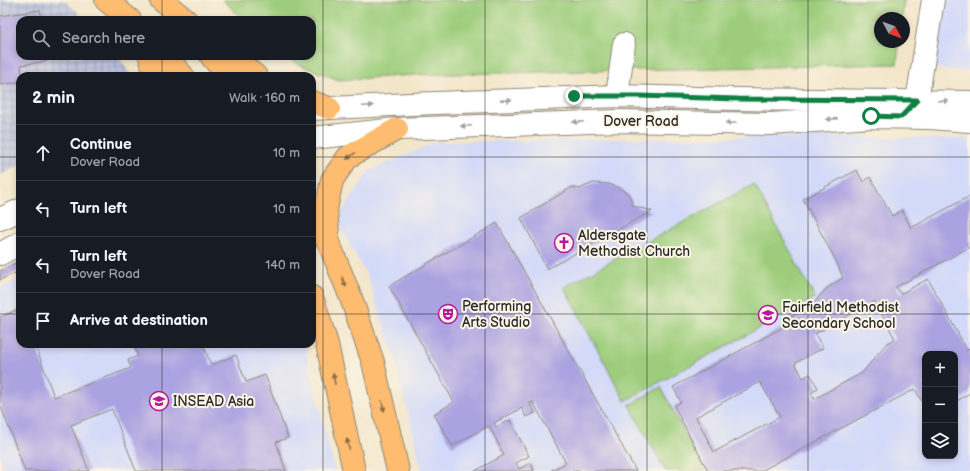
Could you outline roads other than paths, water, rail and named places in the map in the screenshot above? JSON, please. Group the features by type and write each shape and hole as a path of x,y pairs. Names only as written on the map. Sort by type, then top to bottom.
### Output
{"main road":[{"path":"106,0 125,16"},
{"path":"160,0 174,16"},
{"path":"160,0 181,16"},
{"path":"151,60 154,72"},
{"path":"169,60 179,72"},
{"path":"214,60 225,72"},
{"path":"236,60 251,72"},
{"path":"330,246 326,209 332,180 348,157 397,129"},
{"path":"316,218 330,246 351,298 373,362 398,471"},
{"path":"316,310 327,344 354,471"}],"street":[{"path":"923,109 933,0"},
{"path":"617,96 624,44"},
{"name":"Dover Road","path":"318,106 574,96 617,96 738,99 923,109 970,121"},
{"name":"Dover Road","path":"316,138 397,129 639,120 770,124 871,116 901,117 923,109 970,102"},
{"path":"0,219 16,212"},
{"path":"0,254 16,245"}],"place":[{"name":"Aldersgate Methodist Church","path":"564,243"},
{"name":"Performing Arts Studio","path":"448,314"},
{"name":"Fairfield Methodist Secondary School","path":"768,315"},
{"name":"INSEAD Asia","path":"159,401"}]}
